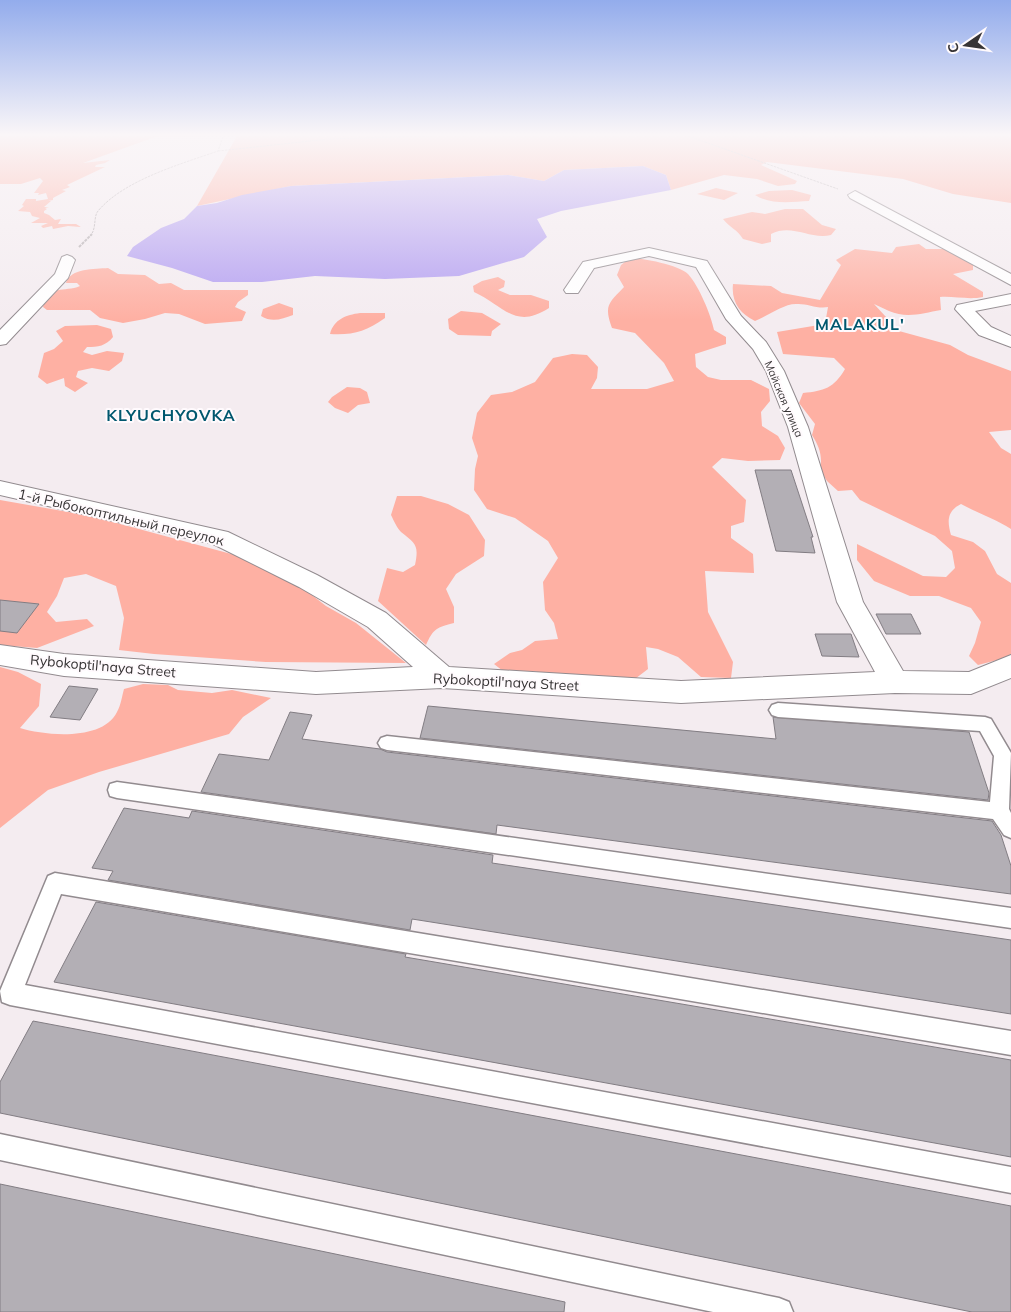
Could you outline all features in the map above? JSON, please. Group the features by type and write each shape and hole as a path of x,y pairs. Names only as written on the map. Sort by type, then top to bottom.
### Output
{"street":[{"path":"859,197 1011,280"},
{"name":"Майская улица","path":"572,290 588,265 648,252 702,264 734,319 760,346 774,371 798,427 850,602 895,682"},
{"path":"0,340 62,275 67,260"},
{"path":"1011,299 963,309 986,330 1011,342"},
{"name":"1-й Рыбокоптильный переулок","path":"0,488 220,538 308,581 377,620 442,677"},
{"name":"Rybokoptil'naya Street","path":"0,655 64,665 316,683 442,677 681,692 895,682 971,683 1011,666"}],"lane":[{"path":"778,710 985,724 1003,755 1006,776 999,811 1011,829"},
{"path":"387,743 999,811"},
{"path":"117,790 1011,918"},
{"path":"1011,1043 55,883 10,994 1011,1180"},
{"path":"0,1147 779,1312"}],"path":[{"path":"67,260 93,233 98,212 114,197"}],"shaded area":[{"path":"47,197 54,197 53,200 48,201 51,201 44,207 49,207 45,208 47,209 44,213 55,220 61,219 58,224 76,224 81,227 68,226 53,229 52,226 43,228 41,226 48,223 31,223 40,218 32,216 30,212 18,211 24,206 22,205 26,199 36,199 36,201 48,199"},
{"path":"202,197 238,197 197,206"},
{"path":"235,197 633,197 561,211 537,219 547,237 524,257 459,276 385,279 315,276 262,282 213,282 172,268 127,256 133,247 161,228 184,219 197,206 217,203"},
{"path":"712,197 730,197 724,200"},
{"path":"759,197 810,197 809,201 788,202 774,202"},
{"path":"974,197 1011,197 1011,203"},
{"path":"785,209 803,209 822,225 836,229 831,235 823,236 786,230 779,231 771,234 771,242 762,244 743,239 723,219 752,212 765,214"},
{"path":"919,244 926,249 944,249 973,265 973,270 953,274 983,292 983,297 940,297 941,310 915,315 902,315 874,304 899,331 950,345 968,355 1011,371 1011,430 989,432 1001,448 1011,454 1011,529 961,504 953,510 949,517 951,535 973,542 985,551 997,574 1011,583 1011,654 1005,658 978,665 969,656 981,622 971,608 939,596 910,596 874,581 857,560 857,544 923,576 946,577 955,568 952,551 935,536 860,500 852,490 838,491 827,481 820,470 820,451 812,435 815,424 799,403 803,393 823,390 837,380 845,369 834,358 783,354 777,332 825,324 828,307 791,305 755,321 741,311 733,296 733,284 771,286 782,293 820,300 841,265 836,260 855,249 892,253 896,247"},
{"path":"630,258 669,265 688,274 704,301 714,330 726,337 726,344 695,354 696,367 708,377 721,380 751,380 769,389 770,401 761,412 762,426 778,436 785,448 780,460 748,461 722,458 712,467 746,500 744,522 731,526 731,538 753,554 754,573 705,571 708,612 733,662 731,678 701,677 678,657 658,649 646,647 648,669 631,682 565,677 532,671 503,671 494,664 510,653 522,650 535,641 558,639 554,623 545,610 543,582 558,558 548,541 515,518 487,509 474,490 478,456 472,438 477,413 491,395 512,392 535,382 553,358 572,354 587,355 598,367 597,378 591,389 647,389 674,381 664,363 635,333 612,328 608,314 609,305 624,287 617,275 621,265"},
{"path":"108,268 118,274 145,275 159,284 171,283 184,290 248,290 248,295 238,302 235,307 246,312 242,321 205,324 179,314 165,313 123,323 100,318 90,310 47,310 43,307 46,299 53,292 80,286 77,283 66,283 72,274 90,269"},
{"path":"498,277 505,281 504,287 498,290 510,295 531,295 549,301 549,308 527,317 518,316 510,314 474,292 473,286 482,281"},
{"path":"279,303 293,308 293,315 273,320 261,316 263,309"},
{"path":"461,311 482,313 501,324 492,331 491,336 458,335 449,329 448,319"},
{"path":"385,313 385,318 359,332 330,334 338,321 350,315"},
{"path":"97,325 111,329 113,337 102,345 87,347 83,352 92,355 107,351 124,353 122,361 109,371 92,368 78,371 76,377 88,383 75,392 65,386 64,378 47,384 38,377 44,353 54,349 63,341 56,331 65,326"},
{"path":"347,387 360,388 367,392 370,403 358,405 348,413 335,408 328,402"},
{"path":"397,496 421,496 448,504 469,515 485,540 484,556 456,574 446,589 454,607 454,623 436,630 426,645 378,601 387,568 403,572 415,565 417,553 415,546 400,530 391,515"},
{"path":"0,500 91,516 235,555 299,585 326,606 356,623 406,663 266,662 119,650 124,618 116,586 86,574 64,578 57,596 47,612 56,622 87,619 94,626 37,648 0,645"},
{"path":"0,667 18,672 41,684 39,706 20,728 44,733 73,734 100,728 110,721 117,712 124,689 143,684 168,685 178,690 212,693 232,690 271,698 243,717 229,734 99,772 48,790 0,828"}],"building":[{"path":"755,470 791,470 813,537 811,537 815,553 776,551"},
{"path":"0,600 39,604 17,633 0,631"},
{"path":"876,614 911,614 921,634 886,634"},
{"path":"815,634 851,634 859,657 822,656"},
{"path":"69,686 98,689 80,720 50,717"},
{"path":"428,706 776,739 773,717 969,732 989,793 988,800 420,738"},
{"path":"290,712 312,715 302,739 380,749 387,752 992,821 1001,835 1011,866 1011,894 497,825 496,834 201,792 219,754 269,760"},
{"path":"124,808 189,818 192,811 493,855 492,863 1011,940 1011,1014 412,919 410,930 108,880 113,871 92,868"},
{"path":"96,902 406,954 405,957 1011,1060 1011,1157 54,982"},
{"path":"33,1021 1011,1206 1011,1312 972,1312 0,1113 0,1082"},
{"path":"0,1184 565,1302 564,1312 0,1312"}],"district":[{"name":"MALAKUL'","path":"860,324"},
{"name":"KLYUCHYOVKA","path":"171,415"}]}
